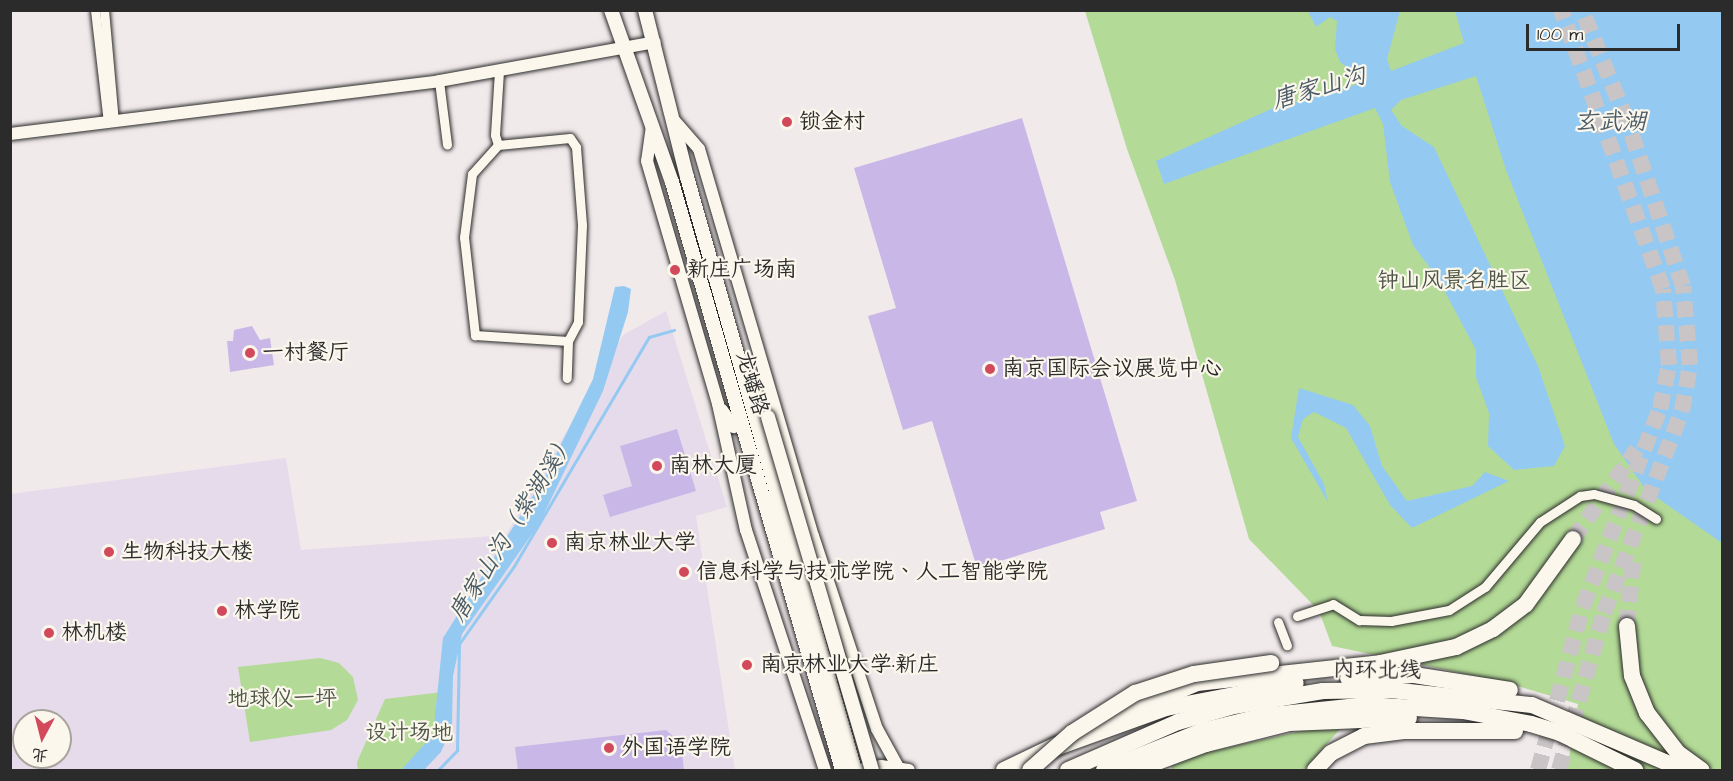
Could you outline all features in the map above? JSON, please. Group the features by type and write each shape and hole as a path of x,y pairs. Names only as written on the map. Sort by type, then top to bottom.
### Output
{"highway":[{"path":"1028,765 1161,694 1197,683 1380,663 1456,647 1493,629 1539,591 1573,539"},
{"path":"1627,627 1632,676 1647,713 1678,753 1701,771"},
{"path":"1028,765 1072,733 1136,693 1194,674 1271,663 1331,659 1380,663"},
{"path":"1004,771 1028,765 1187,702 1251,688 1368,676 1450,679 1526,693 1599,734"},
{"name":"内环北线","path":"1068,771 1178,722 1234,706 1323,691 1497,698 1532,705 1684,771"},
{"name":"内环北线","path":"1136,763 1192,734 1263,716 1367,705 1463,711 1560,733 1634,770"},
{"path":"1104,771 1289,723 1385,718 1448,719 1504,728 1634,770"},
{"path":"1316,771 1331,753 1364,736 1504,728"},
{"path":"1116,771 1136,763"}],"main road":[{"name":"龙蟠路","path":"611,10 668,168 842,771"},
{"name":"龙蟠路","path":"645,10 655,42 684,164 856,771"},
{"path":"10,134 439,81 655,42"},
{"path":"671,116 699,149 771,395 877,729 904,769"},
{"path":"652,125 647,161 718,404 746,530 825,771"},
{"path":"771,395 768,417 872,771"},
{"path":"718,404 734,426 834,771"},
{"path":"856,771 904,769"}],"street":[{"path":"95,10 111,122"},
{"path":"104,10 111,122"},
{"path":"499,71 498,145 472,174 466,227 475,335 568,341"},
{"path":"439,81 447,144"},
{"path":"498,145 570,138 576,147 582,225 578,322 568,341 567,378"},
{"path":"1297,616 1333,604 1359,620 1391,621 1449,610 1485,587 1540,522 1580,496 1594,494 1634,505 1656,519"},
{"path":"1278,622 1287,645"}],"shaded area":[{"name":"南京林业大学","path":"666,311 727,507 696,516 735,770 11,770 10,494 286,458 301,550 506,535 623,335"}],"green space":[{"name":"钟山风景名胜区","path":"1085,11 1722,11 1722,770 1567,770 1578,704 1504,682 1332,646 1319,611 1249,539 1175,280 1127,149"},
{"name":"地球仪一坪","path":"320,658 339,663 353,677 358,700 347,720 331,730 250,742 238,667"},
{"name":"设计场地","path":"451,691 444,746 424,770 358,770 357,762 385,699"},
{"path":"1309,729 1340,729 1304,770 1171,770 1172,765 1200,754"}],"water":[{"name":"玄武湖","path":"1308,11 1400,11 1387,59 1391,71 1464,43 1455,11 1722,11 1722,543 1646,490 1614,444 1506,170 1476,76 1401,100 1391,110 1402,126 1434,147 1538,366 1565,446 1554,466 1514,470 1488,446 1489,413 1476,377 1476,350 1438,279 1413,245 1390,182 1383,124 1375,108 1164,184 1156,161 1271,109 1355,85 1353,72 1340,62 1335,49 1337,21 1330,17 1316,27"},
{"path":"624,286 631,289 628,312 603,391 539,524 462,634 453,676 452,724 441,752 424,770 401,770 433,735 443,638 546,475 593,379 615,287"},
{"path":"1299,388 1353,405 1370,426 1382,466 1407,501 1472,486 1485,472 1509,481 1412,528 1390,505 1346,428 1314,412 1303,419 1298,437 1324,484 1328,502 1291,438"}],"building":[{"name":"南京国际会议展览中心","path":"1022,118 1137,501 1100,512 1105,529 977,568 932,421 903,430 868,316 896,308 854,168"},
{"name":"一村餐厅","path":"252,326 260,340 270,338 274,365 230,372 227,341 233,341 234,330"},
{"name":"南林大厦","path":"677,429 696,491 610,517 603,495 632,486 620,446"},
{"path":"666,730 681,743 684,771 518,771 515,747"}],"waterway":[{"name":"唐家山沟（紫湖溪）","path":"438,770 457,750 459,644 514,566 649,337 674,330"}],"tunnel":[{"path":"1538,770 1583,606 1660,409 1669,365 1663,289 1561,10"},
{"path":"1559,770 1604,613 1682,411 1690,365 1683,286 1627,121 1582,10"},
{"path":"1573,539 1637,449"},
{"path":"1627,626 1634,555"}],"place":[{"name":"锁金村","path":"787,122"},
{"name":"新庄广场南","path":"675,270"},
{"name":"一村餐厅","path":"250,353"},
{"name":"南京国际会议展览中心","path":"990,369"},
{"name":"南林大厦","path":"657,466"},
{"name":"南京林业大学","path":"552,543"},
{"name":"生物科技大楼","path":"109,552"},
{"name":"信息科学与技术学院、人工智能学院","path":"684,572"},
{"name":"林学院","path":"222,611"},
{"name":"林机楼","path":"49,633"},
{"name":"南京林业大学·新庄","path":"747,665"},
{"name":"外国语学院","path":"609,748"}],"water label":[{"name":"唐家山沟","path":"1319,89"}]}
